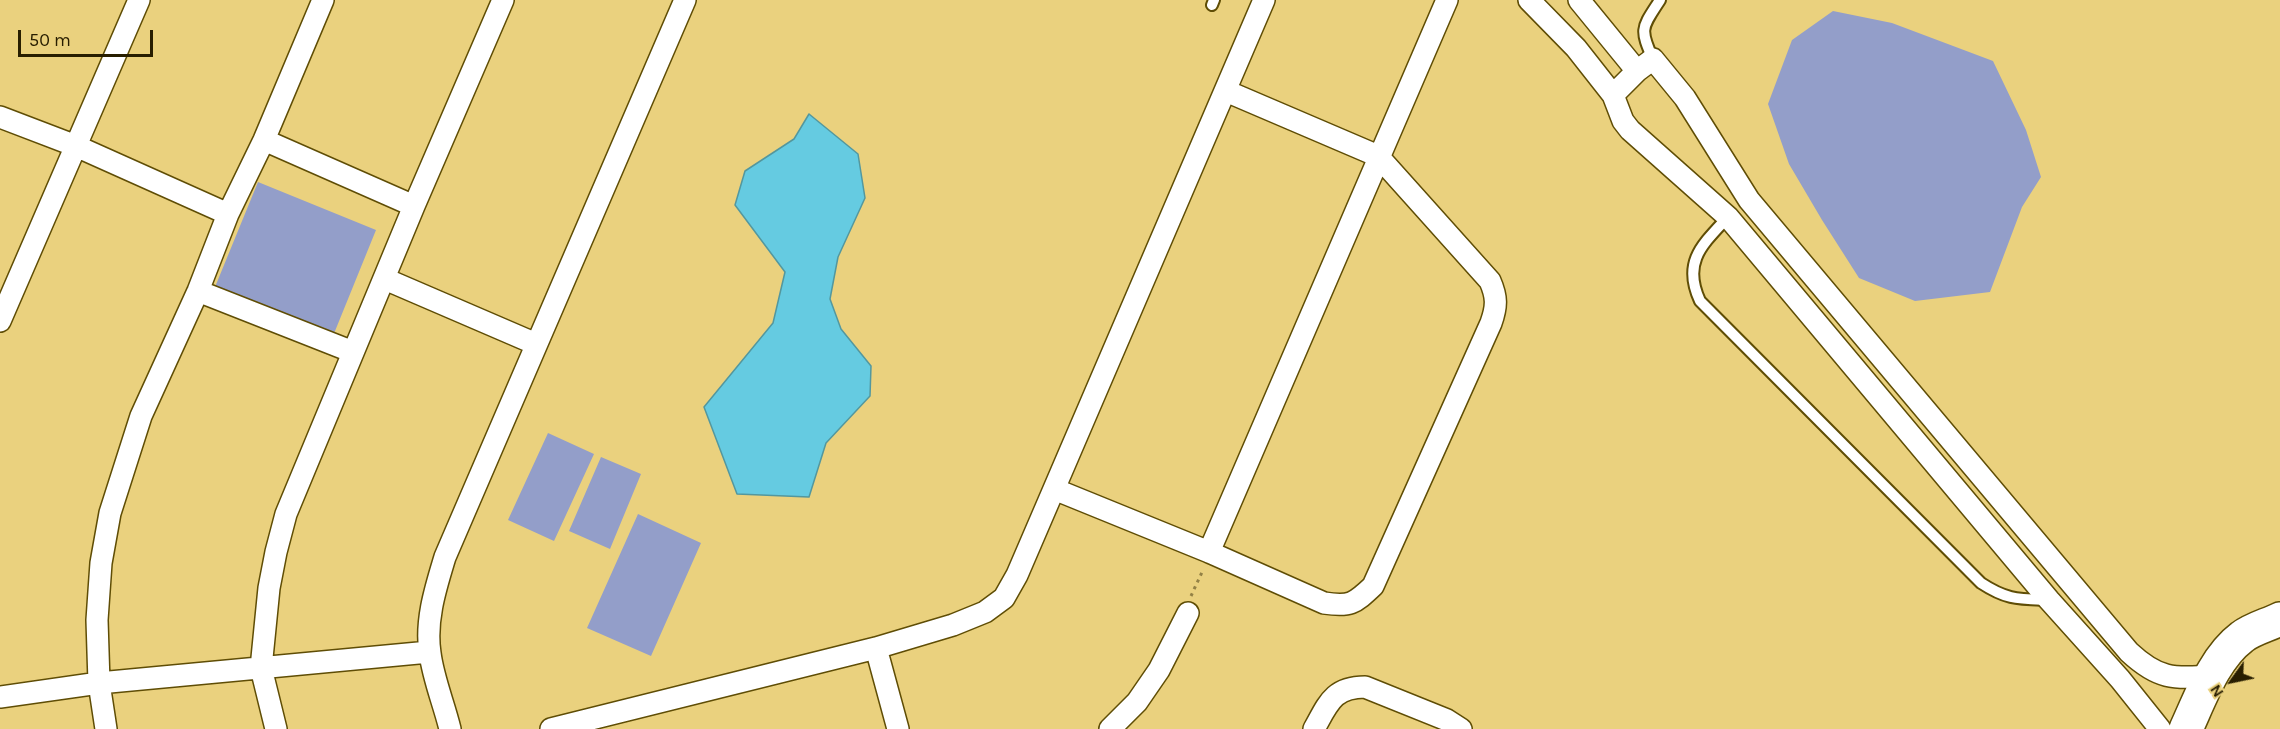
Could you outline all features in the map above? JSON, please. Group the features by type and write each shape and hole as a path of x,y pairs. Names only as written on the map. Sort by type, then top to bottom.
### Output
{"main road":[{"path":"2186,729 2211,676 2232,646 2243,636 2278,621"}],"street":[{"path":"0,321 140,0"},
{"path":"106,729 99,683 97,620 101,563 110,513 141,416 198,291 228,214 264,140 323,0"},
{"path":"276,729 261,668 269,588 286,514 414,206 503,0"},
{"path":"450,729 429,652 429,624 445,557 686,0"},
{"path":"551,729 876,648 953,625 985,612 1004,598 1017,575 1264,0"},
{"path":"1209,552 1447,0"},
{"path":"1529,0 1576,48 1613,94 1623,121 1630,130 1728,217 2160,729"},
{"path":"1579,0 1645,65 1685,98 1749,200 2129,652 2144,665 2171,678 2211,676"},
{"path":"1613,94 1645,65"},
{"path":"1054,489 1209,552 1324,603 1344,606 1360,599 1373,586 1491,323 1496,309 1496,296 1490,281 1378,156 1226,91"},
{"path":"0,117 76,146 228,214"},
{"path":"264,140 414,206"},
{"path":"1728,217 1749,200"},
{"path":"385,279 536,344"},
{"path":"198,291 353,352"},
{"path":"1110,729 1137,702 1159,670 1188,613"},
{"path":"2098,656 2118,638"},
{"path":"876,648 898,729"},
{"path":"0,697 99,683 429,652"},
{"path":"1314,729 1330,701 1339,692 1352,687 1365,687 1447,720 1461,729"}],"lane":[{"path":"1645,65 1643,27 1660,0"},
{"path":"1728,217 1703,244 1694,261 1694,287 1700,301 1981,583 1998,595 2015,599 2049,600"}],"path":[{"path":"1188,613 1190,600 1209,552"}],"shaded area":[{"path":"1833,11 1892,23 1993,61 2026,130 2041,177 2022,207 1990,292 1915,301 1859,278 1789,164 1768,104 1792,40"},
{"path":"809,114 858,154 865,198 838,257 830,299 841,329 871,366 870,396 826,443 809,497 737,494 704,407 773,323 785,272 735,205 745,171 794,139"},
{"path":"258,182 376,230 333,336 215,287"},
{"path":"548,433 594,454 554,541 508,520"},
{"path":"601,457 641,474 610,549 569,531"},
{"path":"638,514 701,543 651,656 587,628"}]}
